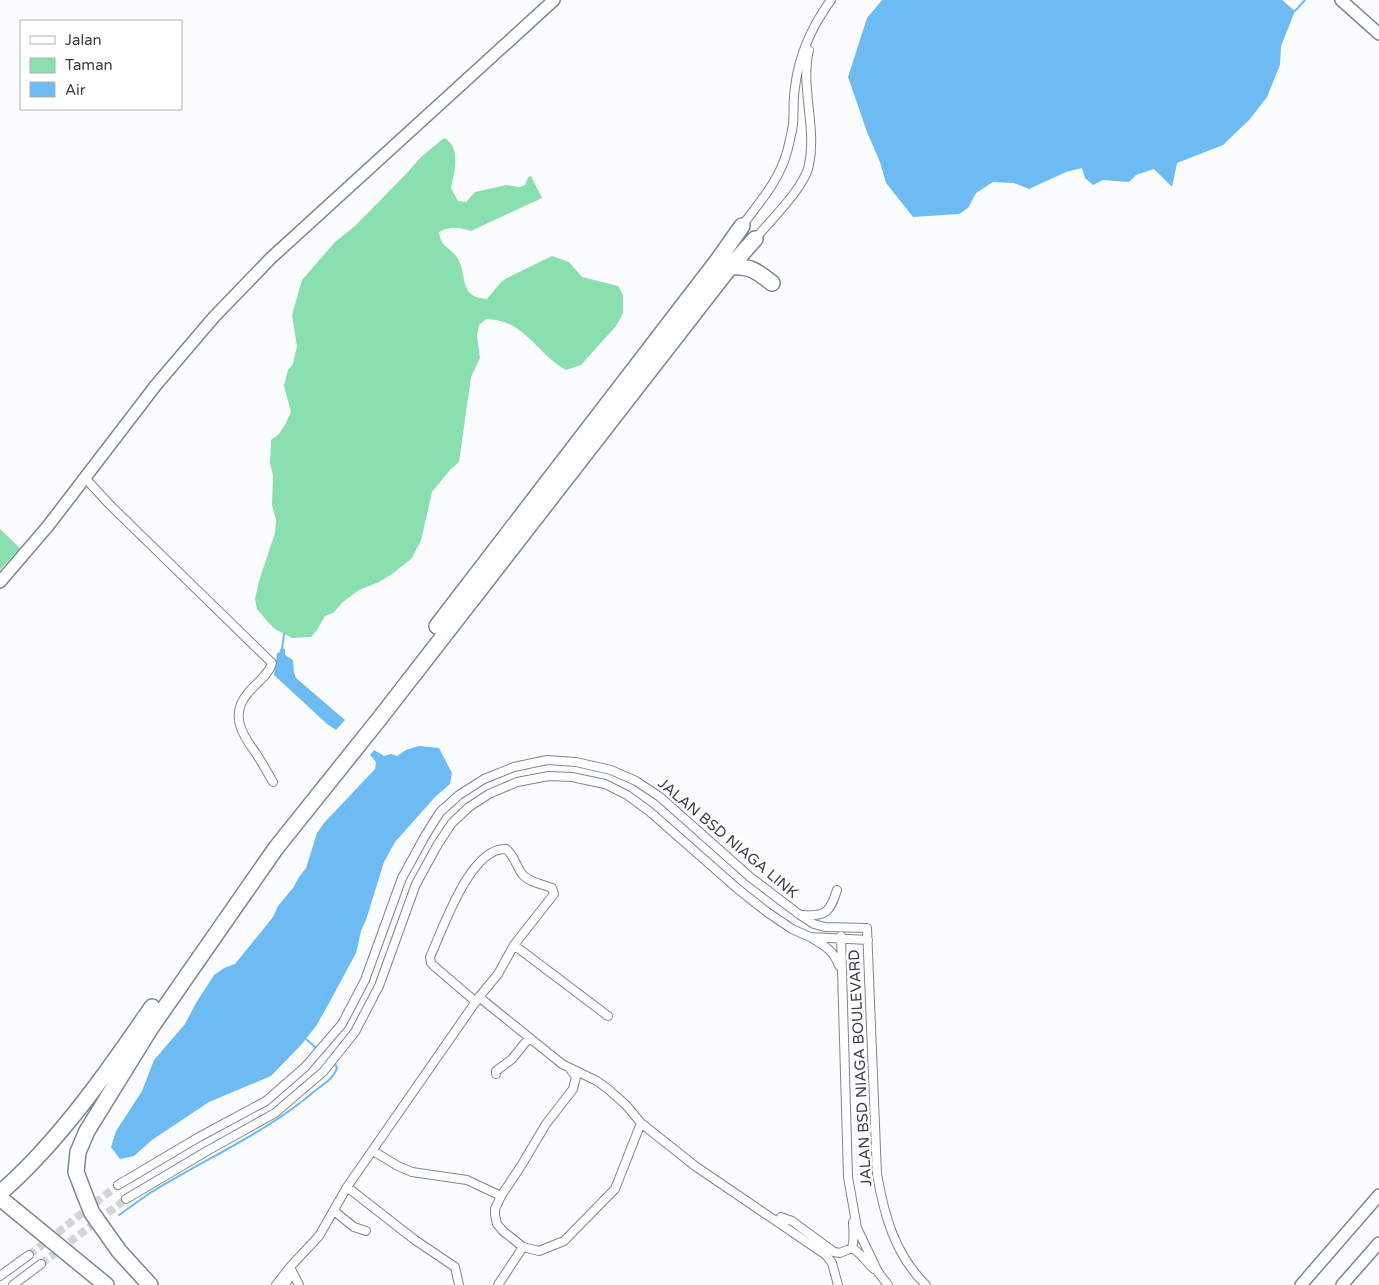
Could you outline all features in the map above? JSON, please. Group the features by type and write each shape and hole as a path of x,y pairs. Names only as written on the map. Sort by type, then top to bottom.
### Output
{"highway":[{"path":"0,1192 38,1155 82,1104 268,842 382,698 718,260 742,226"},
{"path":"150,1285 119,1251 89,1206 76,1172 78,1152 87,1131 150,1029 276,848 380,718 730,267 755,239"},
{"path":"730,267 755,269 772,283"},
{"path":"0,1198 106,1285"}],"main road":[{"path":"0,582 48,526 156,385 214,317 271,258 554,0"},
{"path":"1341,0 1379,34"},
{"path":"1301,1285 1379,1195"},
{"path":"1342,1285 1379,1243"}],"street":[{"path":"742,226 779,175 793,125 794,88 800,61 822,12 831,0"},
{"path":"755,239 798,188 809,166 810,132 806,61 812,36 822,12"},
{"path":"85,478 110,505 272,663 270,669 240,704 238,716 240,730 273,782"},
{"name":"JALAN BSD NIAGA LINK","path":"118,1185 199,1137 266,1101 305,1067 342,1024 365,980 402,878 440,812 459,794 484,779 514,766 548,760 576,762 611,770 636,781 660,797 750,878 814,924 825,927 867,928"},
{"name":"JALAN BSD NIAGA LINK","path":"126,1199 275,1113 323,1072 356,1032 379,986 416,884 452,823 469,807 489,794 517,782 549,776 572,777 605,784 649,810 740,890 792,929 810,937 868,940"},
{"path":"418,849 431,857"},
{"path":"276,1285 319,1236 347,1187 372,1150 478,1000 498,974 514,944 553,896 555,891 550,887 528,880 518,868 511,853 506,849 500,849 478,863 466,878 430,957 431,963 478,1000 562,1064 597,1081 608,1089 626,1105 641,1123 695,1166 829,1258 838,1285"},
{"path":"800,915 814,916 824,913 832,907 836,890"},
{"name":"JALAN BSD NIAGA BOULEVARD","path":"840,927 848,1177 857,1228 878,1272 888,1285"},
{"name":"JALAN BSD NIAGA BOULEVARD","path":"867,928 877,1174 882,1203 891,1231 903,1256 926,1285"},
{"path":"810,937 829,948 836,957 842,975"},
{"path":"514,944 608,1016"},
{"path":"496,1074 500,1066 512,1059 529,1038"},
{"path":"570,1069 576,1077 573,1089 546,1124 501,1196 495,1209 497,1224 523,1247 539,1251 564,1241 616,1189 641,1123"},
{"path":"372,1150 412,1172 467,1180 501,1196"},
{"path":"347,1187 415,1240 455,1267 459,1285"},
{"path":"778,1222 781,1217 792,1221 834,1252 840,1253 852,1248 855,1239 853,1233 854,1210"},
{"path":"334,1211 354,1227 366,1231"},
{"path":"498,1285 523,1247"},
{"path":"852,1248 859,1252 878,1272"},
{"path":"0,1276 29,1254"},
{"path":"13,1285 41,1264"},
{"path":"286,1285 291,1270"},
{"path":"291,1270 299,1285"}],"green space":[{"path":"444,138 450,142 455,154 455,168 451,188 458,201 466,202 475,192 506,185 520,187 525,185 528,177 531,176 542,198 471,231 455,228 439,232 443,244 456,256 460,263 467,289 471,294 487,299 501,282 507,278 552,256 569,262 582,277 618,286 623,295 623,313 616,326 581,365 566,370 529,338 510,325 486,319 479,325 477,335 480,358 471,377 459,462 432,492 421,540 412,558 379,582 359,590 343,602 333,613 325,616 311,637 292,638 275,629 268,622 257,609 255,599 275,533 276,520 272,505 273,476 270,463 271,440 279,434 291,412 284,386 288,370 293,364 297,346 292,315 302,280 335,242 355,226 421,157"},
{"path":"0,529 20,548 0,570"}],"water":[{"path":"882,0 1282,0 1295,11 1281,46 1280,65 1267,97 1250,119 1223,145 1177,163 1172,187 1154,169 1136,175 1129,182 1103,180 1093,185 1085,178 1082,168 1066,172 1029,189 1014,183 993,182 976,193 968,208 959,214 913,217 886,183 848,77 867,18"},
{"path":"281,648 285,649 285,655 293,660 296,678 345,720 336,730 274,675 277,653 279,653"},
{"path":"419,746 439,748 452,773 450,784 435,797 395,842 384,862 361,931 356,953 316,1026 301,1045 271,1076 209,1102 152,1140 134,1156 120,1159 111,1147 116,1131 142,1091 154,1060 185,1024 214,975 224,968 235,964 273,917 278,906 306,868 317,833 324,823 375,769 376,762 370,755 374,750 384,756 391,754 397,756 406,750"}],"waterway":[{"path":"1295,11 1305,0"},
{"path":"282,650 284,634"},
{"path":"306,1039 315,1047"},
{"path":"119,1215 147,1195 276,1120 334,1075 337,1068 335,1064"}],"tunnel":[{"path":"29,1255 118,1185"},
{"path":"41,1264 126,1199"}]}
